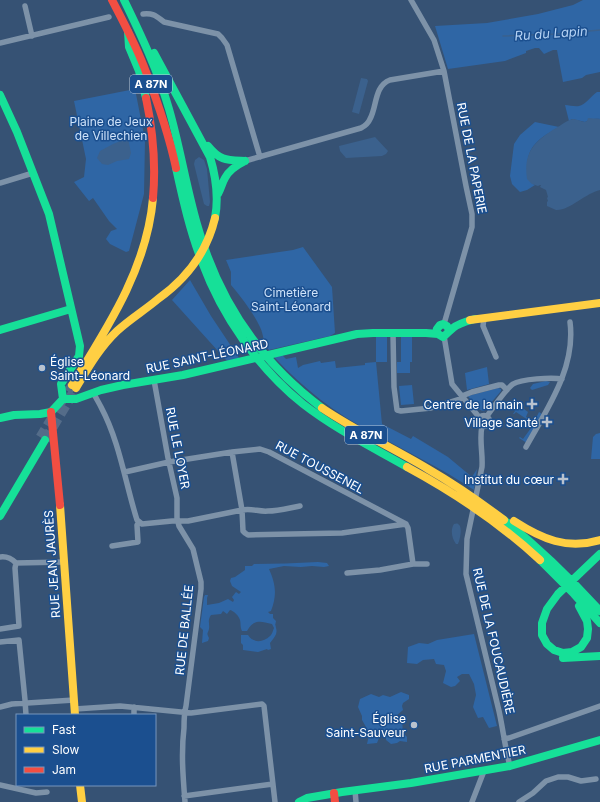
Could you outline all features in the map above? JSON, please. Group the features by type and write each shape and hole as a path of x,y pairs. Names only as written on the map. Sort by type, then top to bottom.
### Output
{"main road":[{"name":"A 87N","path":"112,0 146,70 158,105 169,139 180,187 202,263 212,288 237,331 265,360 287,389 304,404 335,426 435,482 475,501 508,533 538,558 562,581 600,623"},
{"name":"A 87N","path":"124,0 155,70 169,110 200,236 207,256 224,294 255,349"},
{"path":"128,31 129,47 142,80 151,122 155,165 153,196 143,248 134,273 116,311 74,387 106,342 129,321 171,290 191,269 206,246 212,233 217,207 215,177 209,157 162,68 142,26 133,19"},
{"path":"0,418 14,415 51,412 62,399 61,384 80,352 49,214 17,132 1,100"},
{"path":"198,135 204,139 214,153 221,159 244,162"},
{"path":"217,196 221,190 223,181 231,169 244,162"},
{"name":"RUE SAINT-LÉONARD","path":"62,399 76,399 94,394 101,390 183,375 357,334 426,333 443,330 455,322 600,303"},
{"path":"0,330 71,309"},
{"name":"A 87N","path":"265,360 322,408 355,429 429,470 508,523 543,553 600,611"},
{"name":"RUE JEAN JAURÈS","path":"51,412 59,486 75,712"},
{"path":"0,504 42,439 0,516"},
{"path":"475,501 519,525 549,539 582,544 600,540"},
{"path":"508,533 569,594 586,616 589,626 586,638 579,648 572,652 563,653 553,649 547,644 542,636 542,620 552,598"},
{"path":"585,567 600,550"},
{"path":"600,554 542,609 536,621 536,628 537,636 542,646 550,653 568,658 600,656"},
{"name":"RUE PARMENTIER","path":"308,802 377,788 510,766 600,740"},
{"path":"80,786 82,802"},
{"name":"RUE PARMENTIER","path":"299,802 307,798 335,797"}],"street":[{"name":"RUE DE LA PAPERIE","path":"411,0 434,40 444,71 472,214 472,227 443,330"},
{"path":"25,6 32,36"},
{"path":"143,14 150,13 157,16 164,22 218,34 222,38 227,45 260,157"},
{"path":"0,43 109,17"},
{"path":"244,162 361,128 367,124 371,118 380,88 385,82 444,71"},
{"path":"0,183 32,173"},
{"path":"480,319 496,357"},
{"path":"526,447 548,407 565,371 571,341 570,322"},
{"name":"RUE DE LA FOUCAUDIÈRE","path":"443,330 451,382 479,417 478,421 482,426"},
{"path":"393,333 396,410 401,411 431,408 472,392 498,385 502,385 507,390"},
{"name":"RUE DE LA FOUCAUDIÈRE","path":"482,426 485,426 488,423 489,420 487,416 513,384 550,378 562,378"},
{"name":"RUE LE LOYER","path":"154,380 177,498 178,521"},
{"path":"94,394 113,432 139,523"},
{"path":"479,417 484,415 487,416"},
{"name":"RUE DE LA FOUCAUDIÈRE","path":"482,426 480,435 483,462 467,542 466,574 510,766"},
{"name":"RUE TOUSSENEL","path":"125,472 169,462 232,452 255,449 265,450 406,524"},
{"path":"232,452 242,510 243,531 248,536 342,534 406,524 408,528 413,564"},
{"path":"139,523 145,524 199,519 242,510 252,509 268,511 300,506"},
{"name":"RUE DE BALLÉE","path":"178,521 179,526 193,549 201,582 182,738 184,799"},
{"path":"112,546 138,542 136,525 139,523"},
{"path":"0,557 13,559 16,563 19,626 0,629"},
{"path":"16,563 64,562"},
{"path":"347,573 380,570 413,564 428,564"},
{"path":"0,642 19,640 26,714"},
{"path":"0,707 12,704 74,700"},
{"path":"75,712 120,706 191,712 262,704 264,706 275,802"},
{"path":"504,739 523,734 600,706"},
{"path":"134,707 134,714"},
{"path":"472,802 484,771"},
{"path":"519,802 533,793 546,781 558,777 568,777 581,781 596,779"},
{"path":"184,799 273,784"},
{"path":"0,785 27,788 36,793 47,792"},
{"path":"355,792 356,802"}],"green space":[{"path":"583,0 600,0 600,72 563,82 557,50 544,54 539,48 526,51 526,53 505,61 448,69 435,26 487,23 538,14 573,5"},
{"name":"Plaine de Jeux de Villechien","path":"135,89 145,140 144,194 129,251 126,252 110,244 106,239 111,231 117,229 109,221 93,198 89,201 74,182 84,177 86,159 74,101"},
{"path":"597,92 600,92 600,119 592,119 585,122 572,119 569,121 565,105 579,106"},
{"path":"535,122 559,127 546,135 532,148 529,154 527,172 529,180 535,185 520,192 512,184 510,176 514,144 520,135"},
{"name":"Cimetière Saint-Léonard","path":"303,247 332,287 335,333 330,336 269,350 257,321 231,285 231,272 226,260 293,250"},
{"path":"190,280 211,316 239,358 227,361 172,300"},
{"path":"376,337 387,337 387,362 376,362"},
{"path":"401,337 412,337 412,362 410,362 410,373 397,373 397,362 401,362"},
{"path":"282,355 286,359 296,357 298,368 303,365 320,361 321,363 335,361 336,368 365,365 365,363 376,362 382,424 411,439 413,436 448,457 472,477 477,469 474,490 436,467 345,417 308,390 275,358 275,356"},
{"path":"487,367 489,384 467,390 465,373"},
{"path":"546,381 550,382 548,385 532,390 530,388 533,384"},
{"path":"412,385 414,404 401,405 399,386"},
{"path":"498,388 501,389 501,391 484,411 477,408 468,396"},
{"path":"517,404 528,412 526,417 530,419 527,424 528,420 516,412 513,414 515,411 513,409"},
{"path":"539,412 542,414 527,443 519,438 520,437 523,439 531,428 528,425 532,419 535,420"},
{"path":"600,433 600,459 591,459 593,437"},
{"path":"327,563 329,566 284,566 269,569 273,580 275,595 271,611 268,612 273,614 273,618 276,621 275,636 270,643 271,649 258,652 243,650 241,635 248,635 255,641 261,641 272,634 274,628 272,624 258,622 252,624 247,631 242,631 239,617 230,610 227,614 223,611 221,614 211,615 207,634 209,638 208,641 202,643 203,630 200,627 205,595 208,595 207,605 219,603 228,599 233,602 234,600 232,597 236,592 239,594 241,592 232,586 230,581 231,578 245,570 245,566 252,566 254,564"},
{"path":"474,634 497,726 489,728 483,717 478,718 473,707 476,695 474,684 469,674 462,674 457,677 460,681 455,686 451,687 443,683 446,671 444,665 436,664 434,659 423,660 417,664 407,663 408,647 419,643 428,644 437,640"},
{"path":"401,692 409,695 409,699 403,703 403,710 396,716 402,720 403,733 407,737 407,742 400,741 391,744 386,740 386,733 381,730 377,743 367,744 369,735 358,707 360,699 371,694 379,697 383,695 390,697"}],"shaded area":[{"path":"361,78 367,79 368,81 359,114 352,112"},
{"path":"588,118 600,119 600,190 566,208 556,210 547,206 548,197 546,190 540,187 541,185 538,186 532,184 527,179 526,170 529,154 532,148 542,138 564,123 573,119 585,122"},
{"path":"375,137 388,151 386,154 382,156 346,158 340,151 339,146"},
{"path":"128,138 131,153 129,159 117,161 108,165 102,164 97,158 100,151"},
{"path":"199,157 204,160 207,169 210,202 209,206 204,204 194,164 195,160"},
{"path":"454,524 460,525 461,530 458,544 456,544 452,534"}],"waterway":[{"name":"Ru du Lapin","path":"503,36 557,34 600,30"}],"tunnel":[{"path":"61,403 72,385"},
{"path":"45,440 76,388"},
{"path":"40,437 54,414"}],"traffic: fast":[{"path":"124,0 149,53 165,95 197,224 206,252 229,303 260,349 299,390 322,408"},
{"path":"128,32 129,47 139,71 146,98"},
{"path":"154,53 210,157 216,187 217,202 215,218"},
{"path":"0,95 17,132 49,214 80,346 79,356 61,384 63,399"},
{"path":"208,146 216,155 224,159 245,161"},
{"path":"218,194 229,173 236,166 245,161"},
{"path":"176,168 190,227 210,282 243,340 271,374 303,404 328,422 407,467"},
{"path":"0,330 71,309"},
{"path":"63,399 76,399 101,390 183,375 357,334 426,333 438,334 443,337 458,325 475,319"},
{"path":"437,329 443,324 447,326 449,330"},
{"path":"0,418 14,415 51,412 63,399"},
{"path":"0,516 45,440"},
{"path":"504,520 530,541 600,611"},
{"path":"579,606 587,621 587,638 581,647 572,652 563,653 554,650 547,644 542,635 542,623 547,609 558,594 600,554"},
{"path":"540,560 600,623"},
{"path":"563,658 600,656"},
{"path":"299,802 307,798 342,792 411,783 510,766 600,740"}],"traffic: slow":[{"path":"72,385 112,319 134,273 143,249 153,198"},
{"path":"76,388 95,358 111,337 127,322 178,283 186,274 194,264 207,242 215,218"},
{"path":"470,320 600,303"},
{"path":"322,408 438,475 467,493 504,520"},
{"path":"407,467 476,509 525,546 540,560"},
{"path":"60,505 75,714"},
{"path":"514,521 545,538 555,541 577,544 600,540"},
{"path":"80,786 82,802"}],"traffic: jam":[{"path":"112,0 130,35 155,95 176,168"},
{"path":"146,98 153,148 153,198"},
{"path":"51,412 60,505"},
{"path":"334,793 335,802"}],"place":[{"name":"Église Saint-Léonard","path":"42,368"},
{"name":"Centre de la main","path":"532,404"},
{"name":"Village Santé","path":"547,422"},
{"name":"Institut du cœur","path":"563,479"},
{"name":"Église Saint-Sauveur","path":"414,725"}]}
